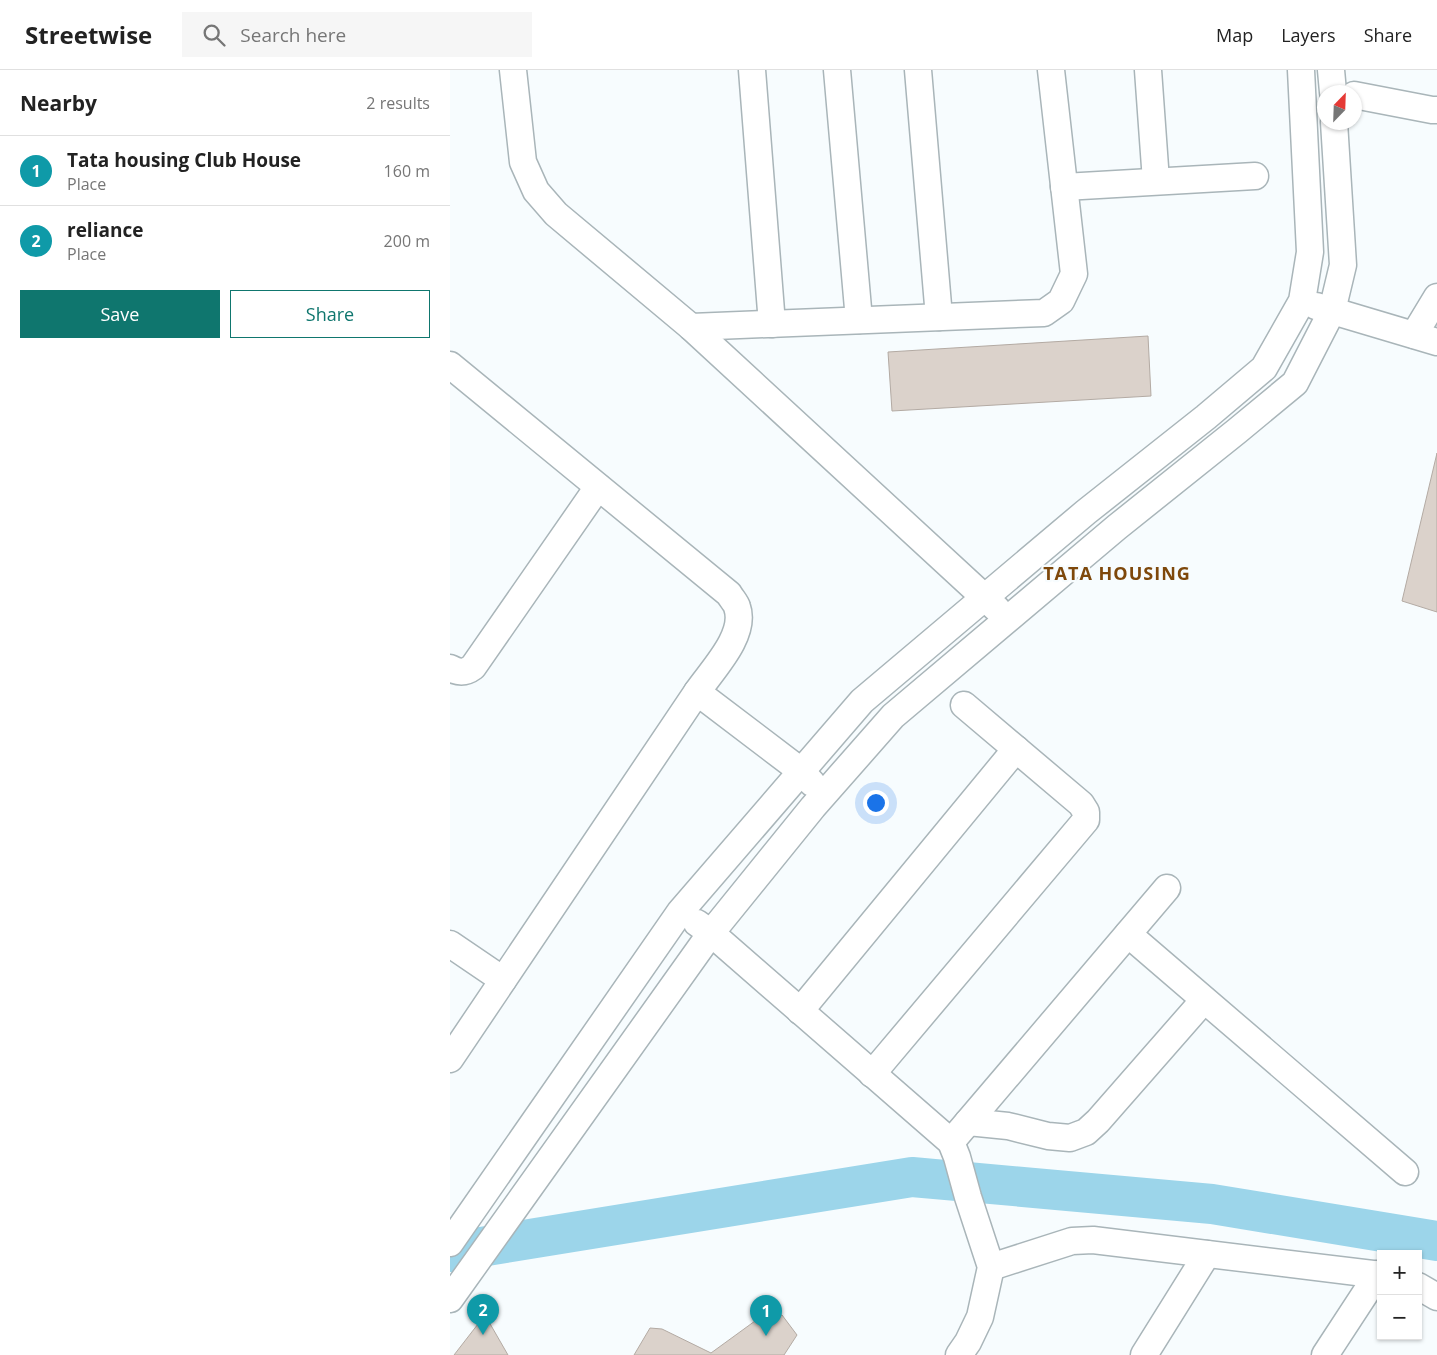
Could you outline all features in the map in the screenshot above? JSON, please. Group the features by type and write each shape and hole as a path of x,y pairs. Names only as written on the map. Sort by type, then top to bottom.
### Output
{"street":[{"path":"514,70 523,162 536,191 556,214 690,327 1008,619"},
{"path":"752,70 772,324"},
{"path":"837,70 859,320"},
{"path":"918,70 939,317"},
{"path":"690,327 1044,313 1061,301 1074,274 1051,70"},
{"path":"1148,70 1156,181"},
{"path":"492,1238 455,1227 680,912 862,701 1086,512 1264,368 1302,301 1310,252 1301,70"},
{"path":"1362,94 1437,110"},
{"path":"450,1299 711,933 824,795 893,716 1117,527 1295,383 1332,311 1343,265 1335,130"},
{"path":"1064,186 1255,176"},
{"path":"1302,301 1425,339 1437,296"},
{"path":"450,366 729,594 737,607 739,623 734,641 697,692 450,1059"},
{"path":"450,668 456,672 465,672 473,667 598,487"},
{"path":"697,692 801,771 824,795"},
{"path":"872,1074 1086,820 1086,812 1080,804 964,705"},
{"path":"800,1011 1016,749"},
{"path":"954,1149 968,1122 1167,888"},
{"path":"680,912 711,933 872,1074 954,1149 991,1267 980,1317 968,1342 959,1355"},
{"path":"1128,934 1405,1172"},
{"path":"450,944 503,980"},
{"path":"968,1122 1008,1126 1048,1136 1070,1138 1086,1132 1098,1121 1204,1000"},
{"path":"991,1267 1072,1241 1093,1240 1377,1274"},
{"path":"1144,1355 1208,1254"},
{"path":"1325,1355 1377,1277"},
{"path":"1422,1288 1437,1297"}],"building":[{"path":"1148,336 1151,396 892,411 888,352"},
{"path":"1437,453 1437,612 1402,601"},
{"path":"485,1315 508,1355 454,1355"},
{"path":"782,1315 797,1335 784,1355 634,1355 650,1328 662,1329 711,1353 755,1321"}],"waterway":[{"path":"450,1252 912,1177 1212,1204 1437,1241"}],"place":[{"name":"reliance","path":"483,1335"},
{"name":"Tata housing Club House","path":"766,1336"}],"district":[{"name":"TATA HOUSING","path":"1117,574"}]}
